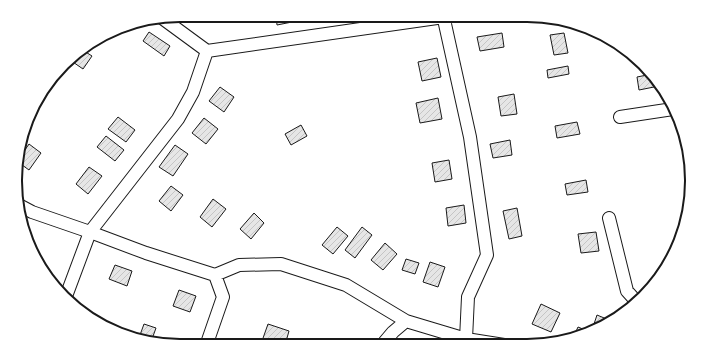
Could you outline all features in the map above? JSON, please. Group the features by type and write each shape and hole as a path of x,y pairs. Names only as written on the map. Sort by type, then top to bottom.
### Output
{"street":[{"path":"168,22 207,51 408,22"},
{"path":"24,208 146,253 215,274 239,265 281,264 346,285 406,321 466,339 468,297 487,255 470,137 444,22"},
{"path":"67,292 90,232 178,119 193,92 207,51"},
{"path":"620,117 669,110"},
{"path":"609,218 627,291 633,298"},
{"path":"208,339 223,297 215,274"},
{"path":"388,339 406,321"}],"building":[{"path":"277,22 292,22 277,25"},
{"path":"149,32 170,46 164,56 143,41"},
{"path":"502,33 504,47 480,51 477,37"},
{"path":"564,33 568,53 554,55 550,35"},
{"path":"87,53 92,56 83,69 74,63"},
{"path":"437,58 441,77 422,81 418,62"},
{"path":"568,66 569,74 548,78 547,70"},
{"path":"645,75 654,87 639,90 637,77"},
{"path":"220,87 234,97 224,112 209,101"},
{"path":"514,94 517,114 501,116 498,97"},
{"path":"438,98 442,119 420,123 416,103"},
{"path":"118,117 135,130 126,142 108,129"},
{"path":"204,118 218,129 206,144 192,133"},
{"path":"577,122 580,134 557,138 555,126"},
{"path":"301,125 307,136 291,145 285,134"},
{"path":"106,136 124,150 115,161 97,147"},
{"path":"510,140 512,155 493,158 490,144"},
{"path":"29,144 41,153 29,170 22,165 25,150"},
{"path":"175,145 188,154 173,176 159,167"},
{"path":"449,160 452,179 435,182 432,163"},
{"path":"89,167 102,176 88,194 76,184"},
{"path":"586,180 588,192 567,195 565,184"},
{"path":"171,186 183,195 171,211 159,201"},
{"path":"213,199 226,209 212,227 200,217"},
{"path":"464,205 466,223 448,226 446,208"},
{"path":"517,208 522,236 509,239 503,211"},
{"path":"254,213 264,223 251,239 240,229"},
{"path":"337,227 348,236 333,254 322,245"},
{"path":"362,227 372,235 355,258 345,250"},
{"path":"596,232 599,251 581,253 578,234"},
{"path":"385,243 397,254 383,270 371,260"},
{"path":"406,259 419,263 415,274 402,270"},
{"path":"430,262 445,267 438,287 423,282"},
{"path":"115,265 132,271 127,286 109,279"},
{"path":"179,290 196,296 190,312 173,306"},
{"path":"541,304 560,313 551,332 532,324"},
{"path":"597,315 605,318 597,323 594,324"},
{"path":"144,324 156,328 153,337 140,334"},
{"path":"268,324 289,331 287,339 263,339"},
{"path":"578,327 582,329 577,331"}]}
